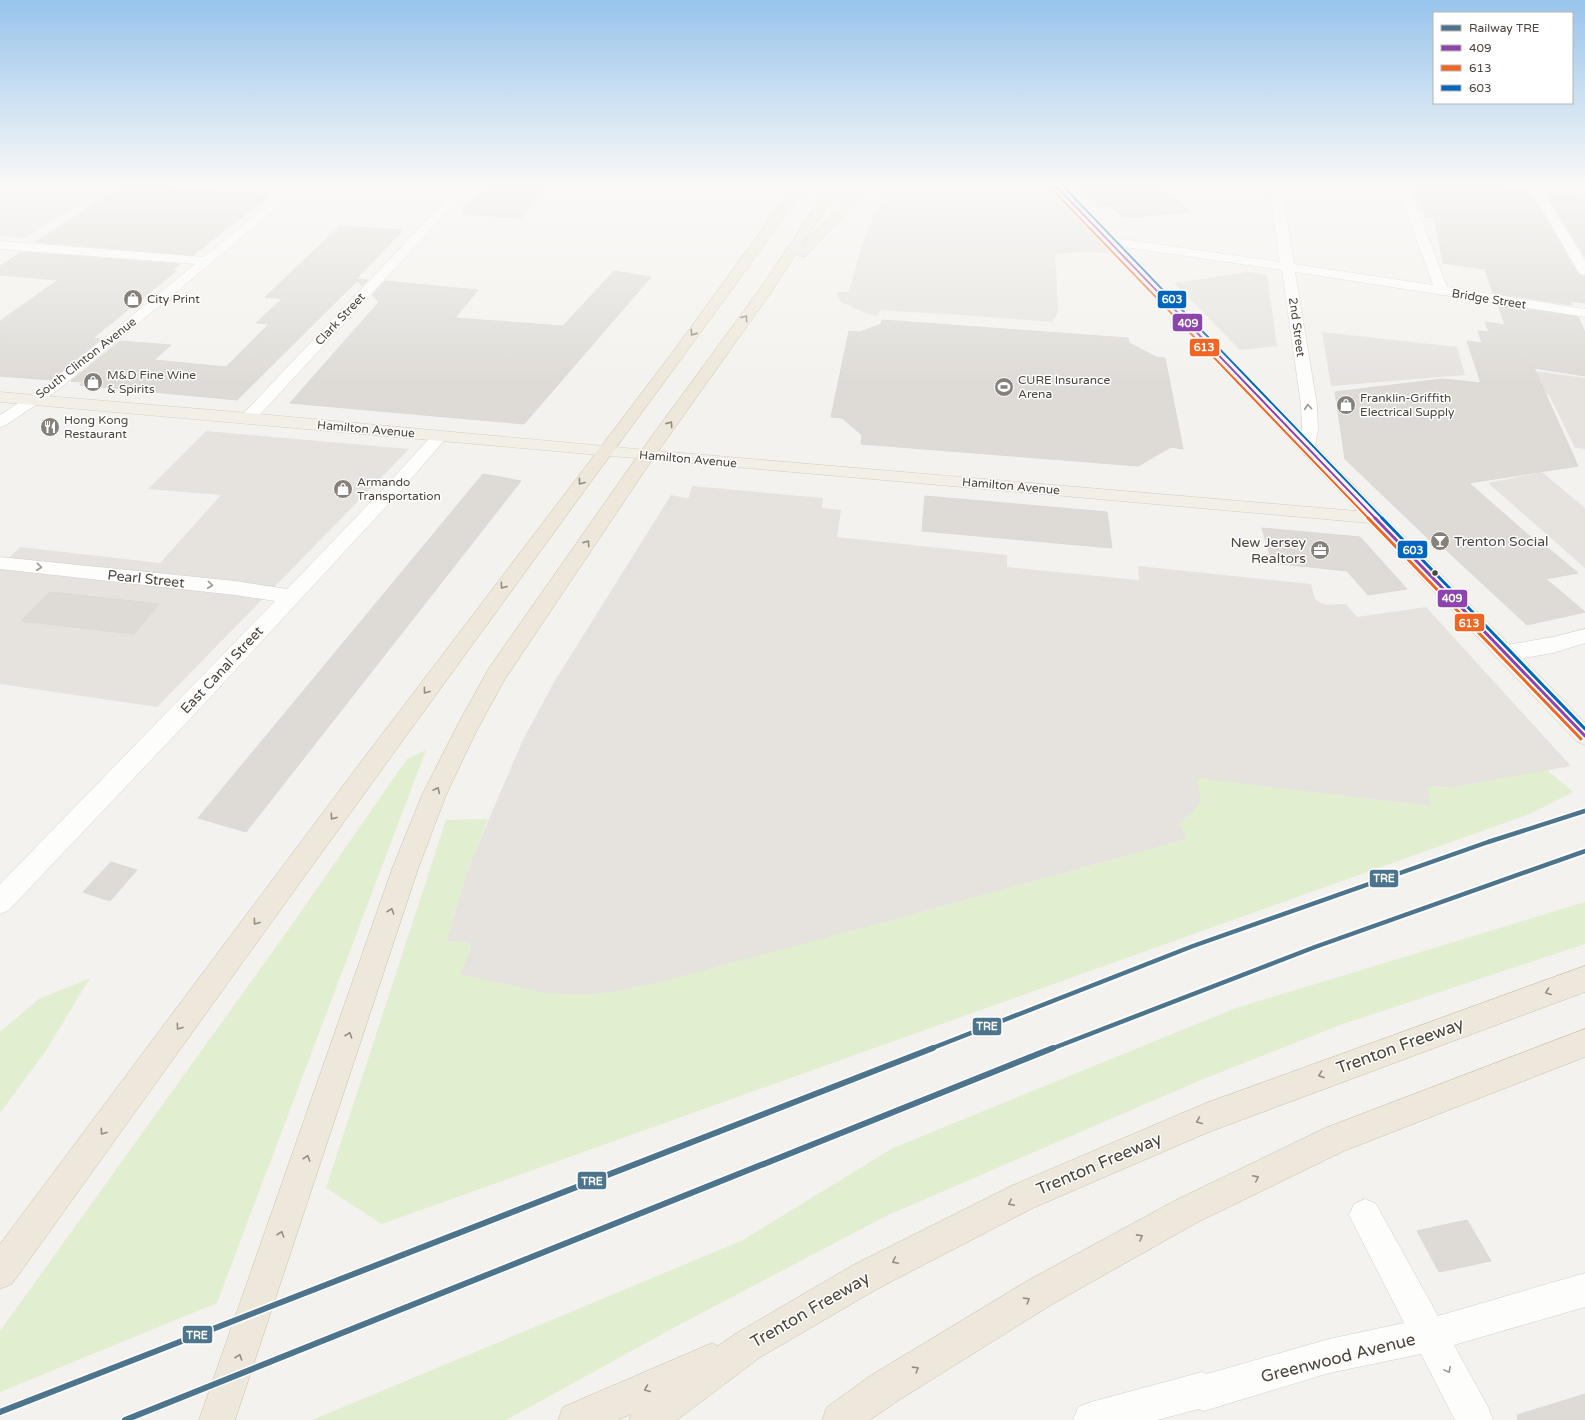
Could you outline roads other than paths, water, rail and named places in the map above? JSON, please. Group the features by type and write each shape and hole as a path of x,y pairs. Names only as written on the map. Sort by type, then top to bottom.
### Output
{"highway":[{"path":"6,1264 365,773 666,371 753,251"},
{"path":"217,1420 405,869 434,795 466,730 497,674 647,455 767,288 791,251"},
{"path":"767,288 803,251"},
{"name":"Trenton Freeway","path":"647,1420 747,1346 867,1276 1022,1197 1206,1118 1585,979"},
{"path":"840,1420 883,1389 1039,1293 1187,1211 1336,1139 1585,1043"},
{"path":"576,1420 747,1346"}],"main road":[{"path":"1119,251 1507,653 1585,736"},
{"name":"Hamilton Avenue","path":"0,397 1377,518"}],"street":[{"path":"81,251 207,261"},
{"name":"South Clinton Avenue","path":"0,422 55,386 218,251"},
{"name":"Clark Street","path":"248,418 404,251"},
{"name":"Bridge Street","path":"1180,251 1585,314"},
{"name":"2nd Street","path":"1286,251 1308,405 1310,430 1307,446"},
{"path":"1428,251 1441,291"},
{"path":"1573,251 1585,271"},
{"name":"East Canal Street","path":"0,902 291,597 440,436"},
{"name":"Pearl Street","path":"0,563 235,588 291,597"},
{"path":"1507,653 1553,645 1585,636"},
{"path":"1365,1215 1475,1420"},
{"name":"Greenwood Avenue","path":"1091,1420 1202,1390 1204,1393 1329,1356 1430,1335 1585,1290"}],"rail line":[{"name":"TRE","path":"0,1412 1193,946 1488,842 1585,811"},
{"name":"TRE","path":"125,1420 870,1120 1137,1015 1405,914 1585,851"}],"place":[{"name":"City Print","path":"133,299"},
{"name":"M&D Fine Wine & Spirits","path":"93,382"},
{"name":"CURE Insurance Arena","path":"1004,387"},
{"name":"Franklin-Griffith Electrical Supply","path":"1346,405"},
{"name":"Hong Kong Restaurant","path":"50,427"},
{"name":"Armando Transportation","path":"343,489"},
{"name":"Trenton Social","path":"1440,541"},
{"name":"New Jersey Realtors","path":"1320,550"}]}
